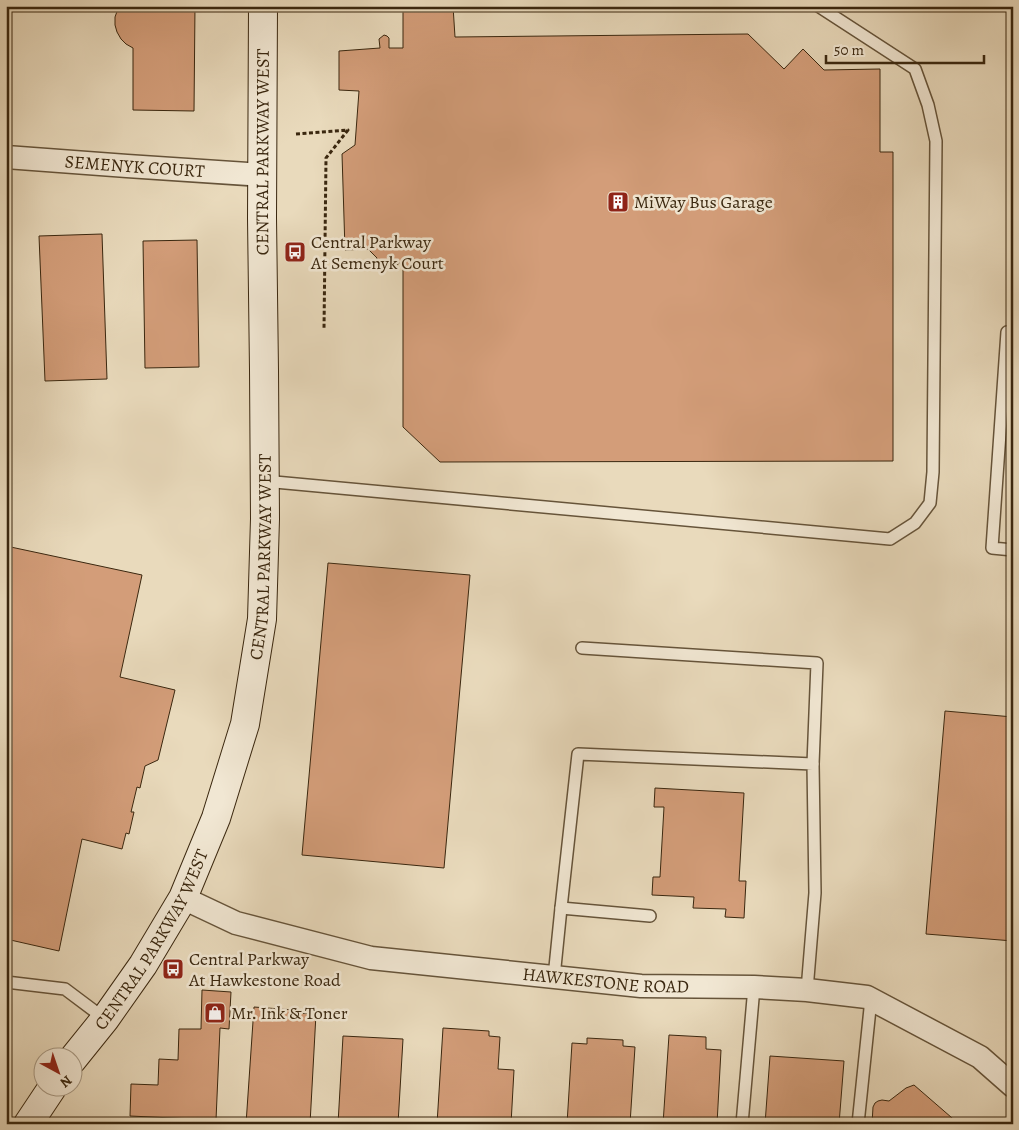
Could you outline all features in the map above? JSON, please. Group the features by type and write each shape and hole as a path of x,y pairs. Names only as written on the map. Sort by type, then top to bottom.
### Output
{"street":[{"name":"CENTRAL PARKWAY WEST","path":"81,1048 143,965 182,898 216,818 245,724 262,620 265,519 262,175 263,6"},
{"name":"SEMENYK COURT","path":"6,157 262,175"},
{"name":"HAWKESTONE ROAD","path":"182,898 236,923 371,958 641,986 754,987 807,990 867,997 980,1057 1013,1086"},
{"path":"28,1124 45,1098"}],"lane":[{"path":"264,481 890,539 914,523 930,503 933,472 936,140 928,105 915,69 818,6"},
{"path":"1013,332 1007,332 992,548 1013,550"},
{"path":"582,648 817,663 813,764 815,893 807,990"},
{"path":"554,976 578,754 813,764"},
{"path":"561,908 650,916"},
{"path":"6,982 65,989 105,1018"},
{"path":"742,1124 754,987"},
{"path":"858,1124 871,999"}],"path":[{"path":"296,134 348,130 326,158 324,330"}],"building":[{"path":"119,6 195,6 194,111 133,110 133,48 121,39 117,32 115,17"},
{"name":"MiWay Bus Garage","path":"403,6 453,6 455,37 748,34 784,69 803,49 824,70 880,69 880,152 893,152 893,461 440,462 403,427 403,260 397,265 377,266 377,258 368,249 345,250 342,154 355,145 359,91 339,90 339,51 380,48 379,39 384,35 389,38 389,48 403,48"},
{"path":"102,234 107,379 45,381 39,236"},
{"path":"197,240 199,367 145,368 143,241"},
{"path":"6,307 8,423 6,423"},
{"path":"6,546 142,575 120,677 175,690 158,760 145,766 140,788 137,787 131,812 134,812 129,834 126,833 122,849 82,839 59,951 6,939"},
{"path":"328,563 470,575 444,868 302,855"},
{"path":"945,711 1013,717 1013,941 926,934"},
{"path":"655,788 744,793 739,881 746,881 744,918 725,917 726,909 693,908 694,897 652,895 653,877 660,877 664,807 654,807"},
{"path":"202,990 231,992 229,1029 220,1028 216,1120 130,1116 131,1084 158,1085 159,1059 178,1060 179,1029 201,1029"},
{"path":"254,1007 294,1010 293,1013 316,1014 310,1124 246,1124"},
{"path":"443,1028 489,1031 489,1036 500,1037 498,1069 514,1070 511,1124 437,1124"},
{"path":"669,1035 706,1037 706,1049 721,1050 717,1124 663,1124"},
{"path":"343,1036 403,1039 398,1124 338,1124"},
{"path":"587,1038 623,1040 623,1046 635,1047 630,1124 567,1124 572,1043 587,1044"},
{"path":"770,1056 844,1061 839,1124 765,1124"},
{"path":"914,1085 959,1124 872,1124 875,1103 882,1100 889,1101 906,1088"}],"place":[{"name":"MiWay Bus Garage","path":"618,202"},
{"name":"Central Parkway At Semenyk Court","path":"295,252"},
{"name":"Central Parkway At Hawkestone Road","path":"173,969"},
{"name":"Mr. Ink & Toner","path":"215,1013"}]}
